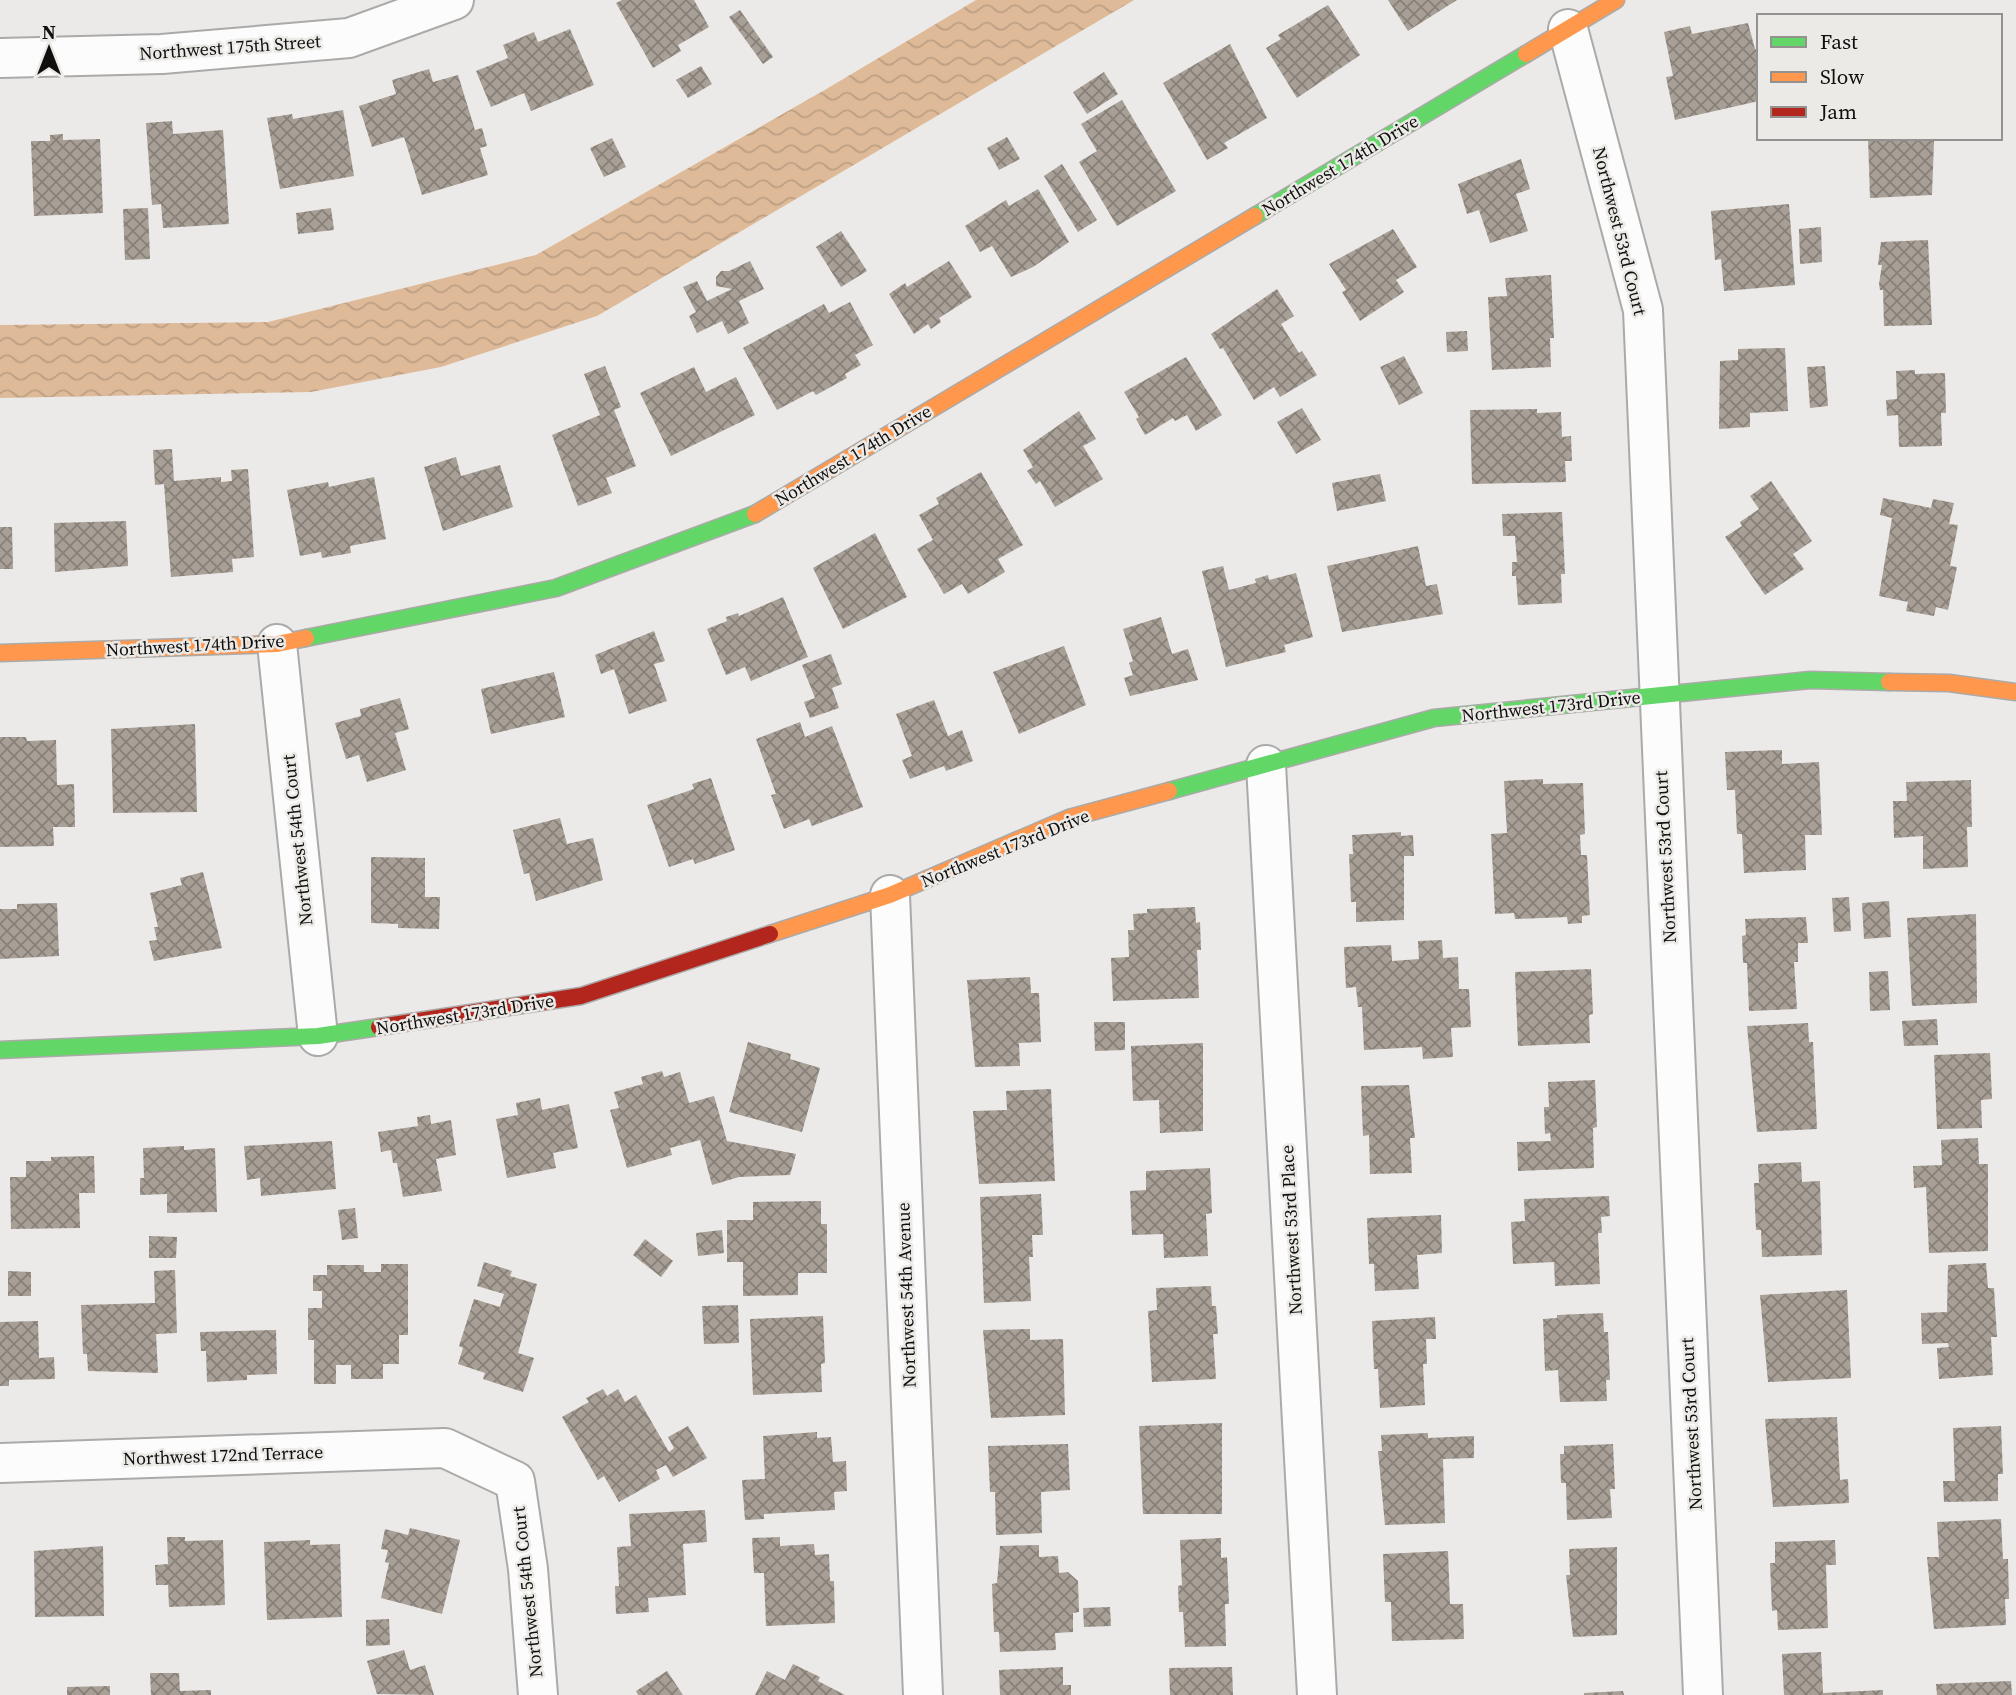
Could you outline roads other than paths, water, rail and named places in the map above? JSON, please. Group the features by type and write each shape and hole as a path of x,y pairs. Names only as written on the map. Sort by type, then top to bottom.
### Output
{"street":[{"name":"Northwest 175th Street","path":"0,58 162,54 349,38 454,0"},
{"name":"Northwest 174th Drive","path":"0,653 277,644 556,587 754,515 1616,0"},
{"name":"Northwest 53rd Court","path":"1568,29 1643,310 1703,1695"},
{"name":"Northwest 54th Court","path":"277,644 318,1036"},
{"name":"Northwest 173rd Drive","path":"0,1050 318,1036 581,996 890,895 1069,818 1434,719 1810,680 1950,683 2016,692"},
{"name":"Northwest 53rd Place","path":"1266,765 1317,1695"},
{"name":"Northwest 54th Avenue","path":"890,895 923,1695"},
{"name":"Northwest 54th Court","path":"445,1448 514,1481 528,1569 538,1695"},
{"name":"Northwest 172nd Terrace","path":"0,1463 445,1448"}],"water":[{"path":"976,0 1134,0 597,316 441,367 311,392 0,398 0,325 268,322 536,255"}]}
